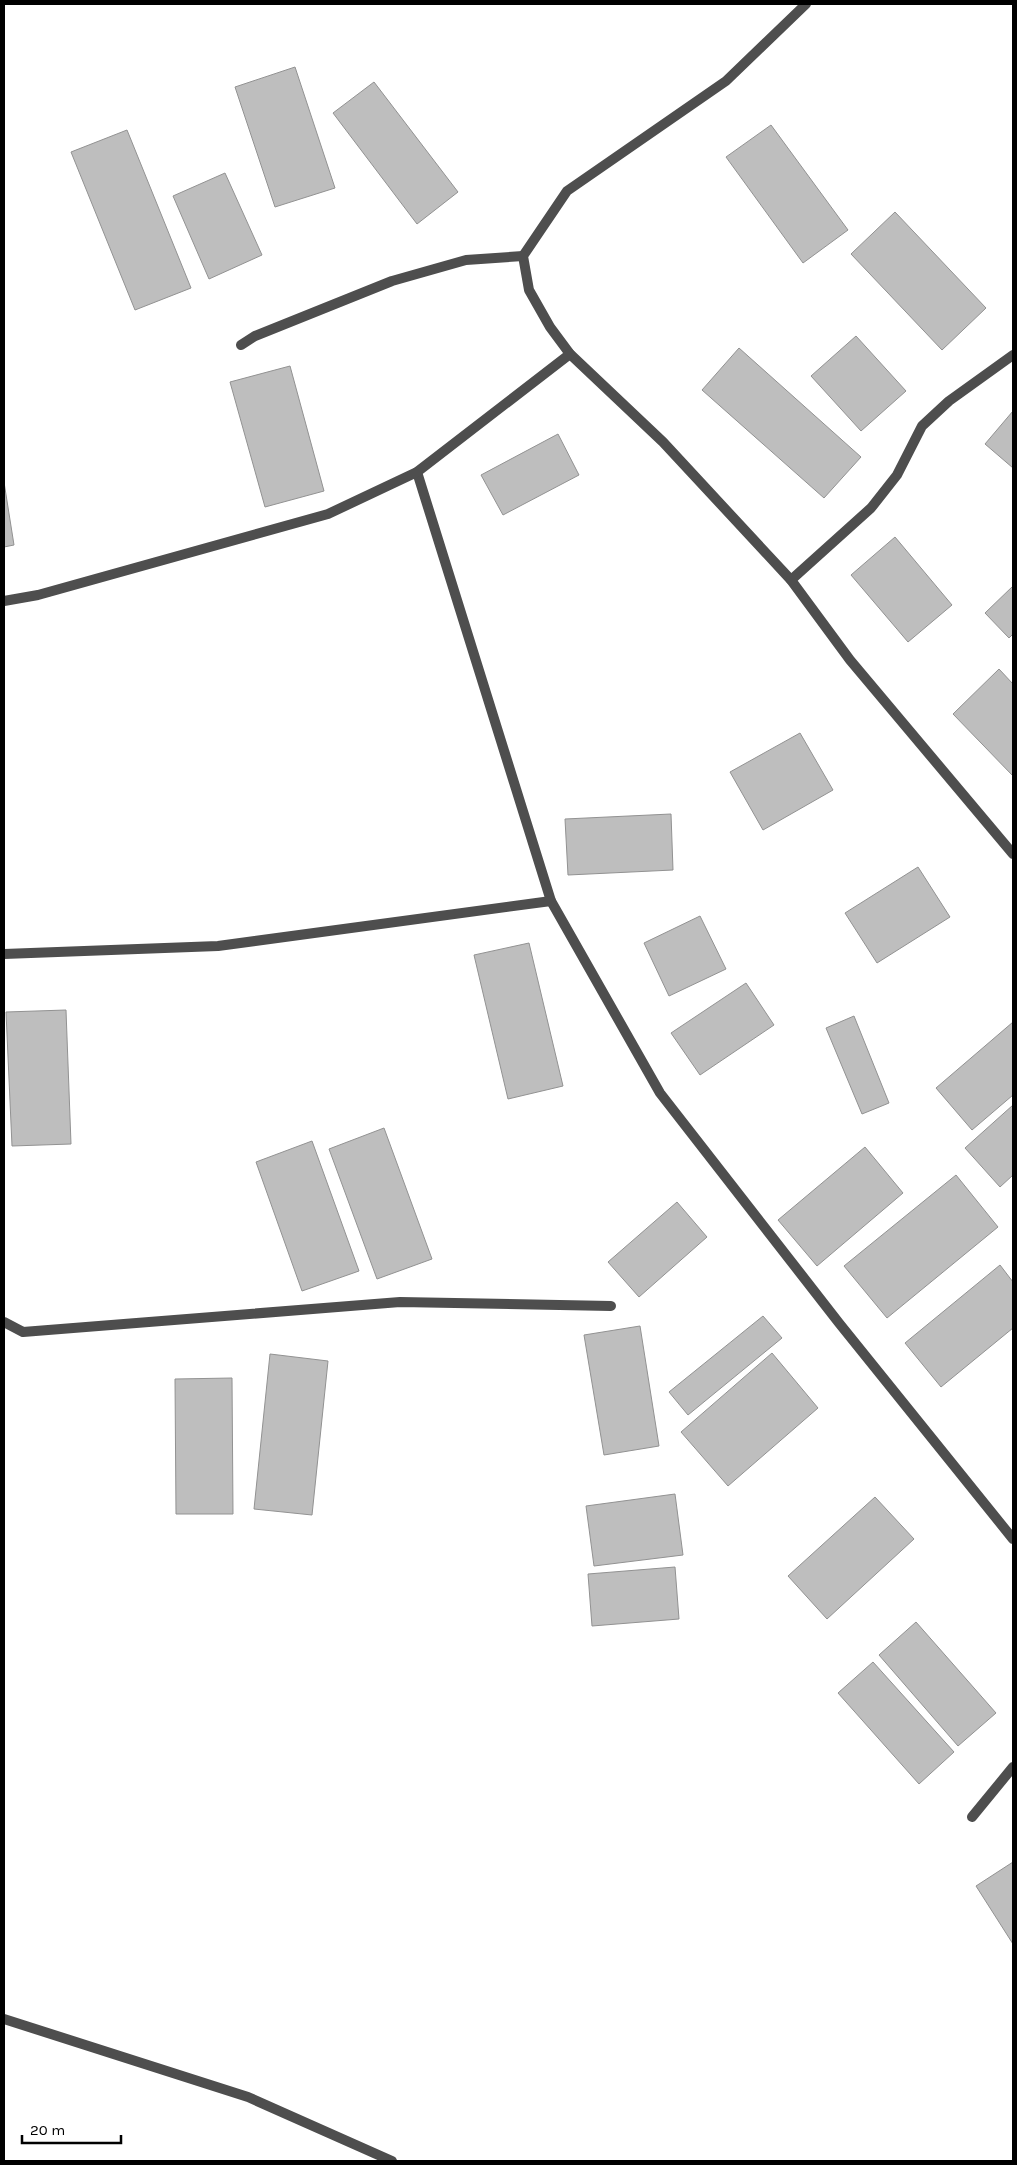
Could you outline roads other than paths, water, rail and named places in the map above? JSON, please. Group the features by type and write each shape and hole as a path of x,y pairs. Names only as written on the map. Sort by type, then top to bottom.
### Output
{"street":[{"path":"806,4 726,81 567,190 523,256 529,290 550,327 570,354 663,442 791,580 850,660 1013,854"},
{"path":"241,345 254,336 392,281 466,260 523,256"},
{"path":"4,601 38,595 328,514 417,472 570,354"},
{"path":"791,580 871,508 897,475 922,426 949,401 1013,355"},
{"path":"417,472 551,900 660,1093 839,1323 1009,1526 1013,1539"},
{"path":"4,954 218,946 551,900"},
{"path":"4,1322 23,1332 400,1302 611,1306"},
{"path":"972,1817 1013,1767"},
{"path":"4,2019 248,2097 392,2161"}]}
